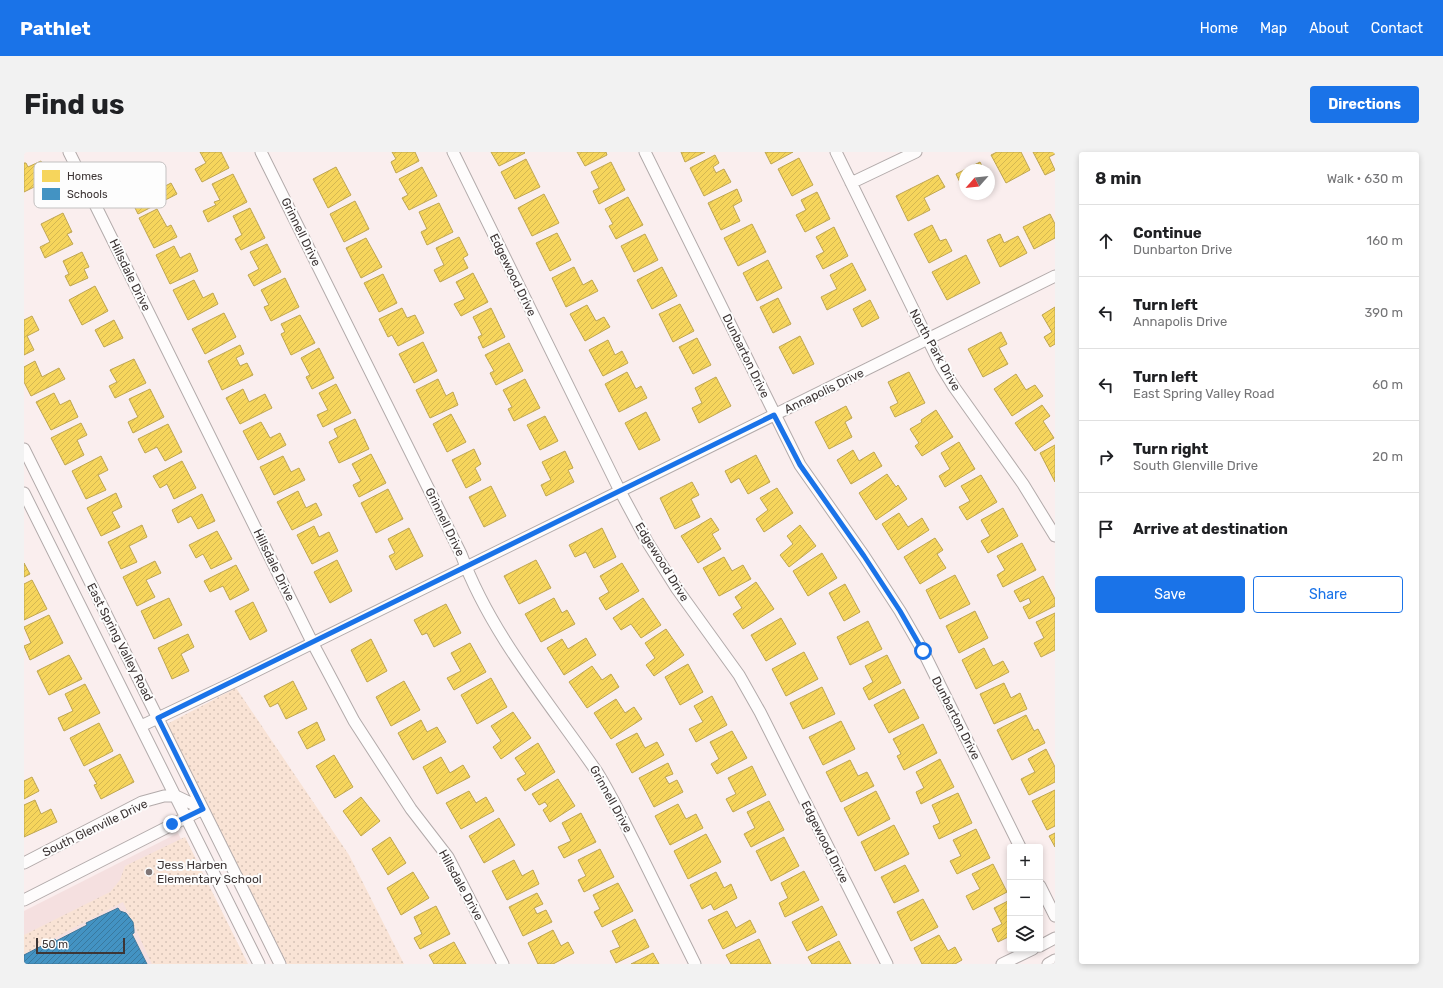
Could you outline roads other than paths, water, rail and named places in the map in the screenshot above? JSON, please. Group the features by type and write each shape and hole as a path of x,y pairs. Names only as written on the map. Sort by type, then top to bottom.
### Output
{"street":[{"name":"Hillsdale Drive","path":"69,152 74,162"},
{"name":"Grinnell Drive","path":"261,152 461,554 472,583 521,665 598,774 624,822 695,964"},
{"name":"Edgewood Drive","path":"453,152 620,491 648,543 677,589 739,675 760,712 887,964"},
{"name":"Dunbarton Drive","path":"645,152 800,465 864,556 900,611 923,651 1019,844"},
{"name":"North Park Drive","path":"836,152 928,340 954,387 1023,484 1055,536"},
{"path":"851,183 916,152"},
{"name":"Hillsdale Drive","path":"97,208 312,642 354,721 411,809 448,857 503,964"},
{"name":"Annapolis Drive","path":"141,726 928,340 1055,276"},
{"name":"East Spring Valley Road","path":"24,449 280,964"},
{"name":"East Spring Valley Road","path":"24,493 259,964"},
{"name":"South Glenville Drive","path":"24,863 142,802 164,796 176,796"},
{"path":"176,796 203,809"},
{"path":"24,900 203,809"},
{"path":"1043,892 1055,916"},
{"path":"1043,944 1055,938"},
{"path":"1002,964 1027,952"},
{"path":"1048,964 1055,960"}],"place":[{"name":"Jess Harben Elementary School","path":"149,872"}]}
